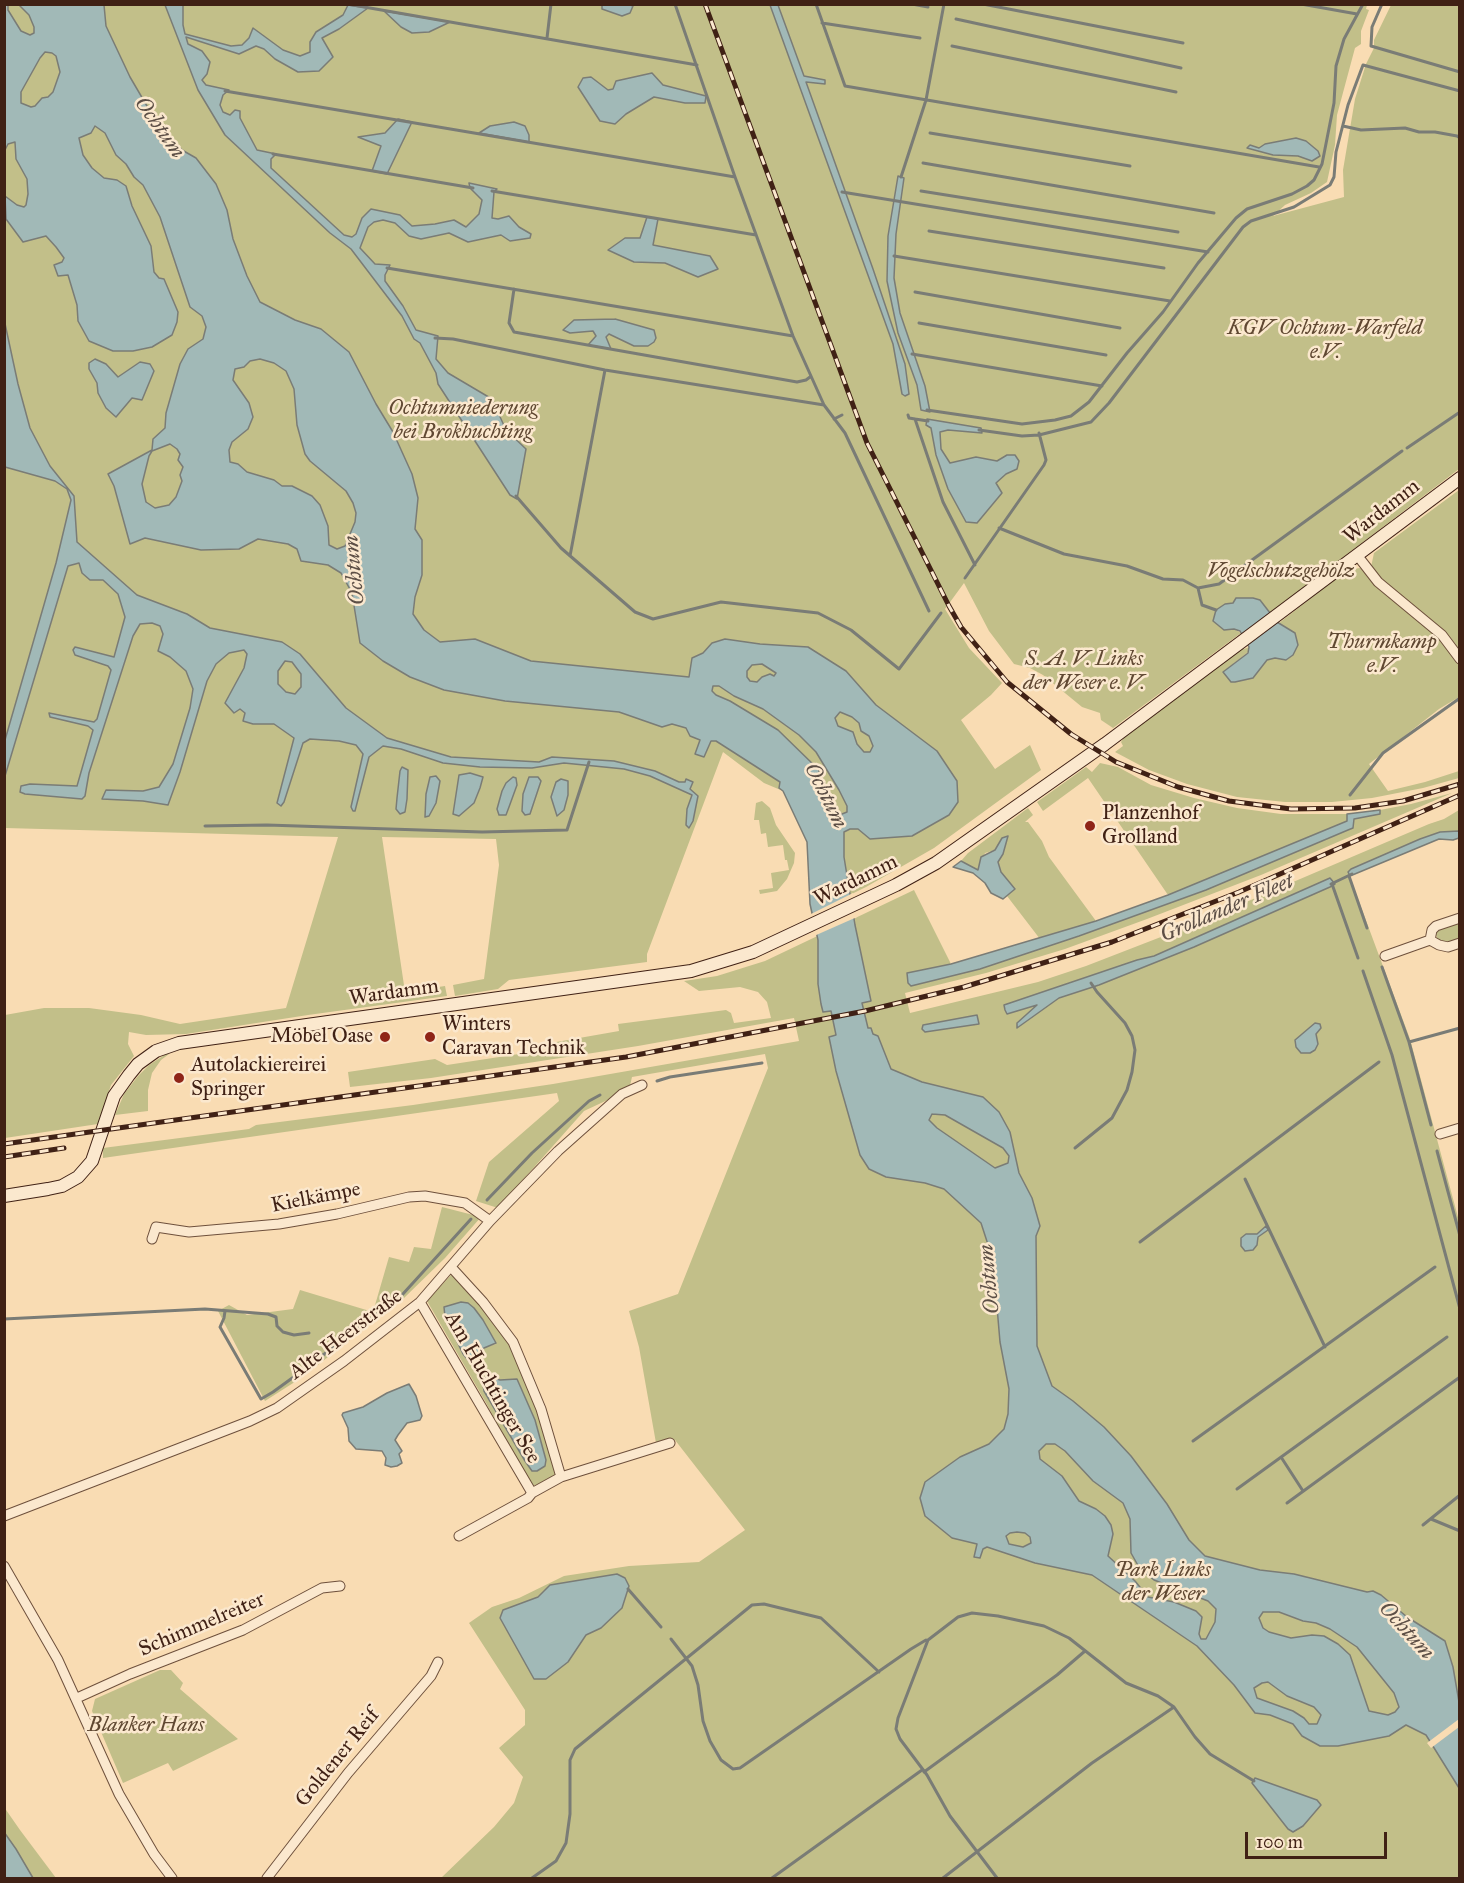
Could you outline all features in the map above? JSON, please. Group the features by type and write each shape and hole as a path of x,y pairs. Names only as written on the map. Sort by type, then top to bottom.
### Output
{"street":[{"name":"Wardamm","path":"4,1196 62,1186 78,1177 87,1169 98,1147 114,1096 138,1064 156,1051 179,1043 691,971 753,952 857,904 936,863 1105,744 1460,478"},
{"path":"1357,555 1378,582 1442,635 1460,658"},
{"path":"1430,940 1432,930 1436,926 1460,918"},
{"path":"1430,940 1448,947 1460,943"},
{"path":"1384,956 1430,940"},
{"name":"Alte Heerstraße","path":"4,1516 250,1421 277,1408 344,1361 420,1302 490,1221 558,1151 622,1094 642,1085"},
{"path":"1440,1134 1460,1128"},
{"name":"Kielkämpe","path":"152,1239 156,1227 189,1232 279,1224 337,1214 409,1197 425,1196 465,1203 490,1221"},
{"name":"Am Huchtinger See","path":"452,1267 483,1302 513,1342 541,1408 561,1477"},
{"name":"Am Huchtinger See","path":"420,1302 532,1492"},
{"name":"Am Huchtinger See","path":"459,1536 561,1477 670,1443"},
{"path":"4,1566 42,1627 77,1698 119,1794 154,1854 172,1878"},
{"name":"Schimmelreiter","path":"77,1698 243,1630 322,1588 340,1586"},
{"name":"Goldener Reif","path":"267,1878 348,1773 431,1676 438,1662"}],"green space":[{"name":"Ochtumniederung bei Brokhuchting","path":"5,5 1367,5 1366,9 1369,10 1361,31 1361,44 1355,48 1337,115 1335,145 1327,182 1311,193 1285,205 1273,216 1344,197 1343,170 1355,99 1366,64 1374,48 1374,40 1391,5 1459,5 1459,469 1270,613 1260,600 1236,598 1233,603 1225,604 1224,630 1234,629 1241,633 1113,728 1101,720 1100,713 1082,707 1043,675 1030,668 1014,664 989,631 964,583 945,609 969,648 1002,683 961,720 995,769 1030,745 1041,770 934,848 866,887 811,914 807,842 783,791 764,783 723,752 647,954 647,962 509,980 498,989 455,996 453,985 484,979 499,865 496,839 382,837 405,992 445,986 447,996 186,1034 146,1035 129,1032 128,1044 134,1056 111,1085 98,1124 5,1138 5,1015 44,1008 89,1008 141,1015 180,1024 286,1008 338,837 5,828"},
{"name":"Thurmkamp e.V.","path":"1459,490 1459,697 1439,709 1369,764 1388,791 1459,771 1459,778 1372,798 1332,802 1285,802 1237,797 1187,784 1149,770 1115,752 1123,746 1121,742 1126,735 1242,647 1244,649 1249,647 1248,652 1223,672 1235,682 1253,678 1267,660 1275,658 1286,660 1293,655 1298,645 1295,633 1279,623 1347,570 1360,568 1364,572 1371,567 1374,553"},
{"path":"1100,763 1118,767 1151,785 1194,798 1237,808 1281,814 1347,814 1348,821 1168,895 1088,778 1043,811 1037,802 1086,767 1092,772"},
{"name":"Park Links der Weser","path":"1452,793 1261,875 1065,949 986,973 905,993 910,1013 1038,982 1197,923 1444,819 1459,810 1459,831 1440,832 1348,872 1410,1039 1459,1221 1459,1878 441,1878 494,1827 514,1803 523,1777 499,1748 525,1725 525,1710 469,1623 492,1607 519,1598 564,1576 629,1566 699,1562 745,1530 675,1440 668,1439 656,1443 639,1347 629,1311 678,1294 768,1068 765,1054 632,1077 629,1090 584,1111 498,1208 476,1201 489,1162 559,1101 557,1093 103,1158 103,1148 553,1084 799,1041 794,1018 638,1046 431,1078 350,1087 348,1072 435,1059 447,1065 545,1050 545,1044 619,1031 618,1024 726,1010 731,1013 734,1023 771,1018 767,1002 758,992 740,987 699,991 684,981 717,976 765,961 914,890 951,964 954,975 980,969 1206,890 1353,828 1354,819 1379,814 1380,810"},
{"path":"762,801 770,808 776,825 795,853 794,863 787,879 777,891 760,894 759,890 773,888 771,873 789,870 783,845 768,847 766,833 761,834 759,820 754,820 756,803"},
{"path":"1028,808 1033,815 1025,822 1028,822 1042,841 1049,857 1096,921 1040,939 1007,896 1015,889 1001,872 998,862 1003,854 1002,838 995,850 985,853 978,870 961,861 968,853"},
{"path":"1459,920 1459,940 1443,942 1437,939 1436,934 1439,928"},
{"path":"169,1054 161,1060 152,1073 148,1090 148,1111 115,1115 124,1094 138,1076 149,1065"},
{"path":"442,1207 481,1217 445,1258 404,1298 301,1378 265,1401 218,1311 229,1305 247,1315 293,1309 300,1290 373,1312 389,1257 409,1262 414,1247 431,1249"},
{"path":"451,1275 457,1278 491,1318 508,1343 528,1388 542,1426 556,1475 554,1477 533,1486 529,1482 427,1301","holes":["461,1302 468,1303 474,1308 496,1344 463,1355 445,1317","488,1376 500,1380 517,1379 525,1399 532,1470 484,1391 483,1379"]},
{"name":"Blanker Hans","path":"160,1670 171,1670 183,1683 180,1689 238,1739 173,1771 168,1763 123,1783 92,1711 95,1699"},
{"path":"4,1807 20,1830 56,1878 5,1878"}],"water":[{"name":"Ochtum","path":"5,5 8,5 8,10 21,31 30,35 34,33 34,27 29,15 19,5 104,5 106,26 130,77 154,118 182,150 196,158 216,184 227,210 233,239 260,302 295,320 321,329 349,352 393,432 412,474 418,498 415,529 422,540 422,575 415,597 413,614 424,630 440,642 475,639 531,661 689,677 692,658 703,653 712,643 725,639 808,647 846,671 876,705 937,751 957,781 958,802 949,815 912,836 870,839 858,829 844,832 844,857 871,1001 862,1003 868,1028 871,1028 873,1034 878,1036 891,1069 922,1082 983,1097 999,1112 1010,1132 1019,1173 1032,1198 1040,1226 1036,1236 1037,1346 1052,1386 1104,1427 1131,1456 1167,1504 1189,1540 1205,1556 1260,1570 1294,1574 1367,1592 1373,1591 1407,1617 1445,1641 1453,1667 1459,1702 1459,1788 1426,1735 1406,1725 1389,1736 1338,1746 1320,1746 1302,1736 1293,1724 1270,1715 1255,1713 1234,1685 1197,1646 1092,1575 1035,1563 987,1547 983,1549 980,1558 974,1557 977,1544 952,1538 925,1516 920,1498 925,1482 960,1457 989,1444 1004,1429 1008,1414 1009,1389 1000,1342 993,1260 981,1223 944,1189 925,1183 886,1177 869,1169 860,1155 836,1071 829,1037 836,1035 831,1011 823,1012 821,1004 818,984 818,940 810,904 807,842 783,791 779,788 780,782 716,741 711,741 704,757 695,754 700,740 690,736 686,728 672,724 662,727 619,712 505,701 444,690 410,677 383,661 360,643 352,593 341,573 328,565 301,561 297,549 288,544 258,539 239,549 201,550 145,538 130,544 114,486 108,474 152,450 153,439 165,428 166,413 180,364 188,349 203,339 206,327 202,316 190,307 160,217 143,185 116,155 105,133 95,126 91,133 79,138 83,155 92,168 104,178 117,180 126,186 132,206 151,246 154,272 159,278 164,279 178,312 172,335 152,347 133,351 113,351 89,341 78,321 77,305 68,275 58,276 54,265 62,262 64,258 46,236 23,242 6,219 5,196 24,207 28,194 27,179 16,159 15,142 8,144 5,150","holes":["45,52 56,56 60,72 53,92 31,107 21,103 21,92","260,359 274,363 286,371 294,389 297,425 305,454 310,461 346,491 353,503 356,513 355,522 345,546 337,549 329,545 328,526 320,505 312,496 292,486 282,486 274,480 247,472 238,464 230,462 229,450 232,442 248,429 253,417 249,403 233,380 235,369 244,367 250,361","170,444 180,454 178,460 183,467 180,475 182,481 176,497 169,505 155,508 146,502 142,484 152,451","762,664 776,673 774,676 770,674 762,677 757,682 750,681 747,671 752,665","713,686 719,686 734,696 763,709 799,735 816,752 839,790 847,806 847,812 842,814 837,811 818,769 778,730 712,691","840,712 852,717 859,723 861,731 869,736 873,746 870,752 864,752 857,744 853,732 838,726 835,718","932,1114 945,1115 1003,1148 1009,1156 1008,1163 995,1168 937,1128 929,1120","1046,1444 1055,1444 1065,1451 1093,1481 1123,1503 1130,1519 1131,1553 1140,1569 1154,1580 1208,1601 1216,1609 1215,1622 1206,1639 1201,1639 1199,1634 1202,1617 1196,1611 1174,1602 1148,1597 1135,1581 1108,1556 1113,1534 1111,1525 1105,1516 1079,1501 1062,1476 1040,1459 1039,1451","1010,1533 1025,1533 1030,1537 1031,1543 1023,1547 1009,1544 1006,1536","1263,1612 1279,1612 1330,1629 1357,1647 1394,1693 1399,1707 1388,1715 1369,1711 1350,1655 1338,1644 1324,1636 1291,1638 1263,1628 1259,1618","1268,1682 1287,1696 1314,1707 1321,1715 1317,1724 1309,1724 1293,1711 1257,1698 1254,1688"]},
{"path":"165,5 183,5 185,34 231,46 242,45 249,38 253,28 283,50 300,56 310,52 310,42 316,32 343,15 348,5 368,8 322,38 333,57 319,71 298,72 256,46 239,54 186,37 188,44 202,51 210,62 207,74 202,80 206,85 229,90 223,95 220,105 223,112 230,115 235,110 240,111 240,118 257,150 276,154 271,159 271,168 344,235 352,237 356,234 362,218 371,209 400,215 412,226 454,220 466,227 479,214 482,200 470,188 469,183 497,189 494,192 492,218 509,216 519,227 531,234 530,238 510,241 501,235 468,242 449,233 421,239 409,236 395,223 383,220 374,222 368,227 360,248 375,264 390,265 385,281 403,306 416,330 438,336 436,359 448,373 492,399 506,430 526,449 517,499 510,495 438,384 436,373 420,343 414,339 402,316 351,249 330,233 225,135 198,90"},
{"path":"602,5 633,6 630,13 622,16 602,9"},
{"path":"770,5 778,5 804,76 825,80 825,84 806,82 905,364 909,394 905,396 902,394 893,344"},
{"path":"384,11 450,22 429,32 412,33 401,27"},
{"path":"652,73 663,85 706,96 705,103 685,103 654,97 626,114 615,124 600,121 578,87 583,78 591,77 608,90 613,89 616,81"},
{"path":"398,119 412,122 387,174 372,171 381,146 358,137 385,133"},
{"path":"514,122 525,126 529,142 479,133 490,126"},
{"path":"1296,138 1306,141 1318,151 1320,156 1312,161 1298,156 1273,155 1247,148 1250,145 1259,148 1265,144"},
{"path":"898,176 904,178 896,234 894,278 900,313 925,386 930,412 921,410 917,385 898,333 887,281 888,236"},
{"path":"647,217 658,219 653,245 710,256 718,269 698,277 665,263 634,262 608,250 625,238 640,238"},
{"path":"4,319 30,428 50,466 74,496 77,542 137,595 187,614 210,628 282,642 300,654 346,708 387,738 451,757 539,762 552,757 614,761 655,771 679,782 685,782 686,779 693,782 690,789 698,796 693,821 689,828 686,825 687,809 692,795 650,776 624,769 564,763 532,768 480,767 443,763 401,749 383,746 369,757 355,811 353,811 351,807 363,754 356,745 310,739 303,743 281,806 277,803 294,738 274,724 253,724 243,721 245,713 240,709 234,713 225,703 244,668 247,654 244,650 229,653 216,664 207,681 168,805 102,799 106,790 143,791 159,787 173,764 190,708 193,689 186,671 170,657 158,651 163,634 160,626 152,623 140,624 133,636 89,773 85,796 82,799 20,792 21,786 30,784 77,786 93,730 88,726 50,717 49,713 94,722 97,719 111,670 108,666 75,655 73,650 75,647 114,657 125,617 118,594 103,580 90,580 82,573 79,563 68,566 5,776 5,740 56,563 71,500 67,489 55,481 5,467","holes":["285,661 292,662 301,674 301,687 295,694 286,692 278,684 278,671"]},
{"path":"615,319 654,330 656,338 654,342 648,346 634,346 609,334 606,337 611,349 588,345 596,336 593,331 570,333 563,330 574,320"},
{"path":"95,359 106,364 118,377 140,362 150,364 154,371 142,400 132,398 116,417 106,408 89,369 89,363"},
{"path":"927,419 981,428 982,433 948,430 940,432 941,449 950,463 976,457 997,461 1007,455 1015,455 1019,461 1017,469 1006,474 996,483 1002,493 977,523 966,522 948,489 936,455 931,428 926,425"},
{"path":"1236,598 1260,600 1277,622 1295,633 1298,645 1293,655 1286,660 1275,658 1267,660 1253,678 1231,682 1223,672 1248,653 1249,647 1240,631 1224,630 1213,621 1216,610 1225,604 1233,603"},
{"path":"402,767 408,770 407,799 405,812 400,814 396,809"},
{"path":"470,773 483,777 474,803 459,816 453,814 459,775"},
{"path":"436,776 440,781 436,803 429,816 425,817 426,794 430,777"},
{"path":"513,777 516,778 517,785 509,807 506,815 499,815 497,809 502,791"},
{"path":"529,777 538,777 541,781 530,814 525,815 522,811 523,794"},
{"path":"561,779 568,781 568,795 564,810 557,816 551,797 556,782"},
{"path":"1380,810 1380,814 1354,819 1353,828 1206,890 980,969 911,986 908,983 907,973 951,964 1096,921 1168,895 1347,821 1347,814"},
{"path":"1459,831 1459,838 1439,839 1350,876 1348,872 1420,839 1440,832"},
{"path":"1008,836 998,862 1001,872 1015,889 1003,899 991,893 985,883 973,873 953,867 961,861 978,870 981,857 995,850 1002,838"},
{"path":"1330,878 1335,884 1330,887 1194,947 1099,985 1059,998 1017,1028 1017,1023 1037,1005 1007,1014 1005,1010 1004,1005 1154,956"},
{"path":"977,1015 979,1024 925,1032 922,1029 923,1025"},
{"path":"1315,1023 1320,1024 1321,1028 1316,1034 1318,1044 1310,1053 1301,1053 1296,1047 1295,1040"},
{"path":"1266,1226 1268,1230 1258,1237 1257,1245 1253,1250 1245,1251 1241,1246 1241,1238 1246,1234 1257,1234"},
{"path":"461,1302 468,1303 474,1308 496,1343 480,1351 484,1368 477,1371 463,1354 445,1317 444,1307"},
{"path":"488,1376 500,1380 517,1379 535,1420 546,1460 545,1466 537,1471 532,1471 525,1461 484,1391 482,1379"},
{"path":"409,1384 416,1396 422,1416 420,1420 407,1423 398,1435 395,1440 402,1451 399,1454 402,1463 391,1467 385,1465 386,1458 382,1451 356,1449 349,1441 348,1428 342,1415"},
{"path":"617,1574 625,1578 629,1586 622,1608 601,1628 586,1635 568,1662 546,1679 534,1679 500,1618 503,1610 538,1597 550,1585"},
{"path":"1255,1778 1317,1800 1321,1805 1303,1826 1293,1832 1288,1829 1252,1783"},
{"path":"4,1832 16,1849 33,1878 5,1878"}],"pier":[{"path":"853,893 857,917 814,936 809,915"},
{"path":"1459,1719 1459,1727 1431,1748 1427,1743"}],"waterway":[{"path":"347,4 697,65"},
{"path":"547,38 551,4"},
{"path":"675,4 793,336 824,405 845,433 929,611"},
{"path":"816,4 845,86 1319,167"},
{"path":"912,4 928,7"},
{"path":"901,177 926,100 944,4"},
{"path":"983,4 1183,43"},
{"path":"1301,4 1357,14"},
{"path":"927,410 1022,424 1071,416 1089,402 1236,218 1247,209 1292,194 1314,180 1322,164 1334,103 1336,66 1344,39 1363,4"},
{"path":"1382,4 1372,27 1371,46 1460,72"},
{"path":"956,19 1181,68"},
{"path":"822,23 920,38"},
{"path":"952,46 1176,92"},
{"path":"979,430 1022,436 1039,435 1091,422 1109,403 1243,227 1251,221 1294,207 1330,185 1334,177 1336,152 1348,105 1363,65 1460,91"},
{"path":"225,91 735,177"},
{"path":"1343,126 1361,130 1405,128 1460,138"},
{"path":"930,133 1130,166"},
{"path":"273,154 473,188"},
{"path":"923,163 1214,213"},
{"path":"492,191 756,235"},
{"path":"921,191 1178,232"},
{"path":"842,192 1208,252"},
{"path":"929,231 1164,268"},
{"path":"894,256 1170,301"},
{"path":"387,268 793,336"},
{"path":"514,289 509,323 514,332 797,382 810,377"},
{"path":"915,292 1120,328"},
{"path":"919,323 1106,355"},
{"path":"435,338 453,339 605,370 824,405"},
{"path":"912,354 1102,386"},
{"path":"570,556 605,370"},
{"path":"1407,448 1460,412"},
{"path":"834,419 842,415"},
{"path":"908,415 909,418 915,419 943,502 975,565"},
{"path":"915,419 928,421"},
{"path":"965,578 1044,465 1046,460 1039,433"},
{"path":"1198,588 1219,584 1402,451"},
{"path":"516,496 561,548 635,612 653,619 721,602 818,613 851,630 899,669 941,613"},
{"path":"999,528 1064,554 1127,566 1163,579 1183,580 1198,588 1202,605 1216,610"},
{"path":"1350,795 1383,753 1460,698"},
{"path":"205,826 267,825 482,832 567,830 589,762"},
{"name":"Grollander Fleet","path":"1331,884 1352,874"},
{"path":"1349,876 1367,928"},
{"path":"1332,884 1358,958"},
{"path":"1382,967 1409,1042 1431,1125"},
{"path":"1363,971 1392,1055 1460,1309"},
{"path":"1075,1148 1112,1118 1127,1090 1135,1050 1132,1036 1125,1023 1091,983"},
{"path":"1409,1042 1460,1028"},
{"path":"1140,1242 1379,1062"},
{"path":"657,1081 762,1063"},
{"path":"487,1200 532,1153 589,1101 600,1095"},
{"path":"1437,1151 1460,1236"},
{"path":"1245,1179 1325,1347"},
{"path":"225,1311 220,1327 261,1399 402,1295 471,1219"},
{"path":"1193,1441 1435,1267"},
{"path":"4,1319 205,1309 268,1314 276,1317 277,1326 283,1332 294,1335 309,1333"},
{"path":"1237,1489 1447,1337"},
{"path":"1287,1503 1460,1377"},
{"path":"1281,1457 1303,1491"},
{"path":"1423,1525 1460,1495"},
{"path":"1431,1519 1460,1531"},
{"path":"628,1589 661,1627"},
{"path":"532,1878 556,1861 566,1843 570,1814 570,1760 575,1749 752,1605 764,1604 821,1618 879,1672"},
{"path":"997,1878 950,1816 927,1775 900,1739 896,1729 898,1718 928,1640 958,1617 972,1613 998,1616 1044,1626 1069,1638 1126,1683 1158,1696 1174,1707 1210,1754 1254,1781"},
{"path":"671,1639 692,1666 698,1685 703,1721 710,1741 721,1760 733,1769 740,1768 926,1640"},
{"path":"924,1772 1057,1675 1085,1651"},
{"path":"943,1878 1092,1763 1174,1707"},
{"path":"772,1878 922,1770"}],"railway":[{"path":"705,4 867,443 961,627 1007,682 1071,734 1116,762 1178,787 1229,801 1291,809 1355,808 1403,801 1460,784"},
{"path":"4,1144 626,1057 865,1011 964,987 1112,942 1239,892 1460,795"},
{"path":"4,1157 64,1148"}],"place":[{"name":"Planzenhof Grolland","path":"1090,826"},
{"name":"Möbel Oase","path":"385,1037"},
{"name":"Winters Caravan Technik","path":"430,1037"},
{"name":"Autolackiereirei Springer","path":"179,1078"}],"park label":[{"name":"KGV Ochtum-Warfeld e.V.","path":"1325,341"},
{"name":"Vogelschutzgehölz","path":"1281,572"},
{"name":"S. A. V. Links der Weser e. V.","path":"1084,672"}]}
